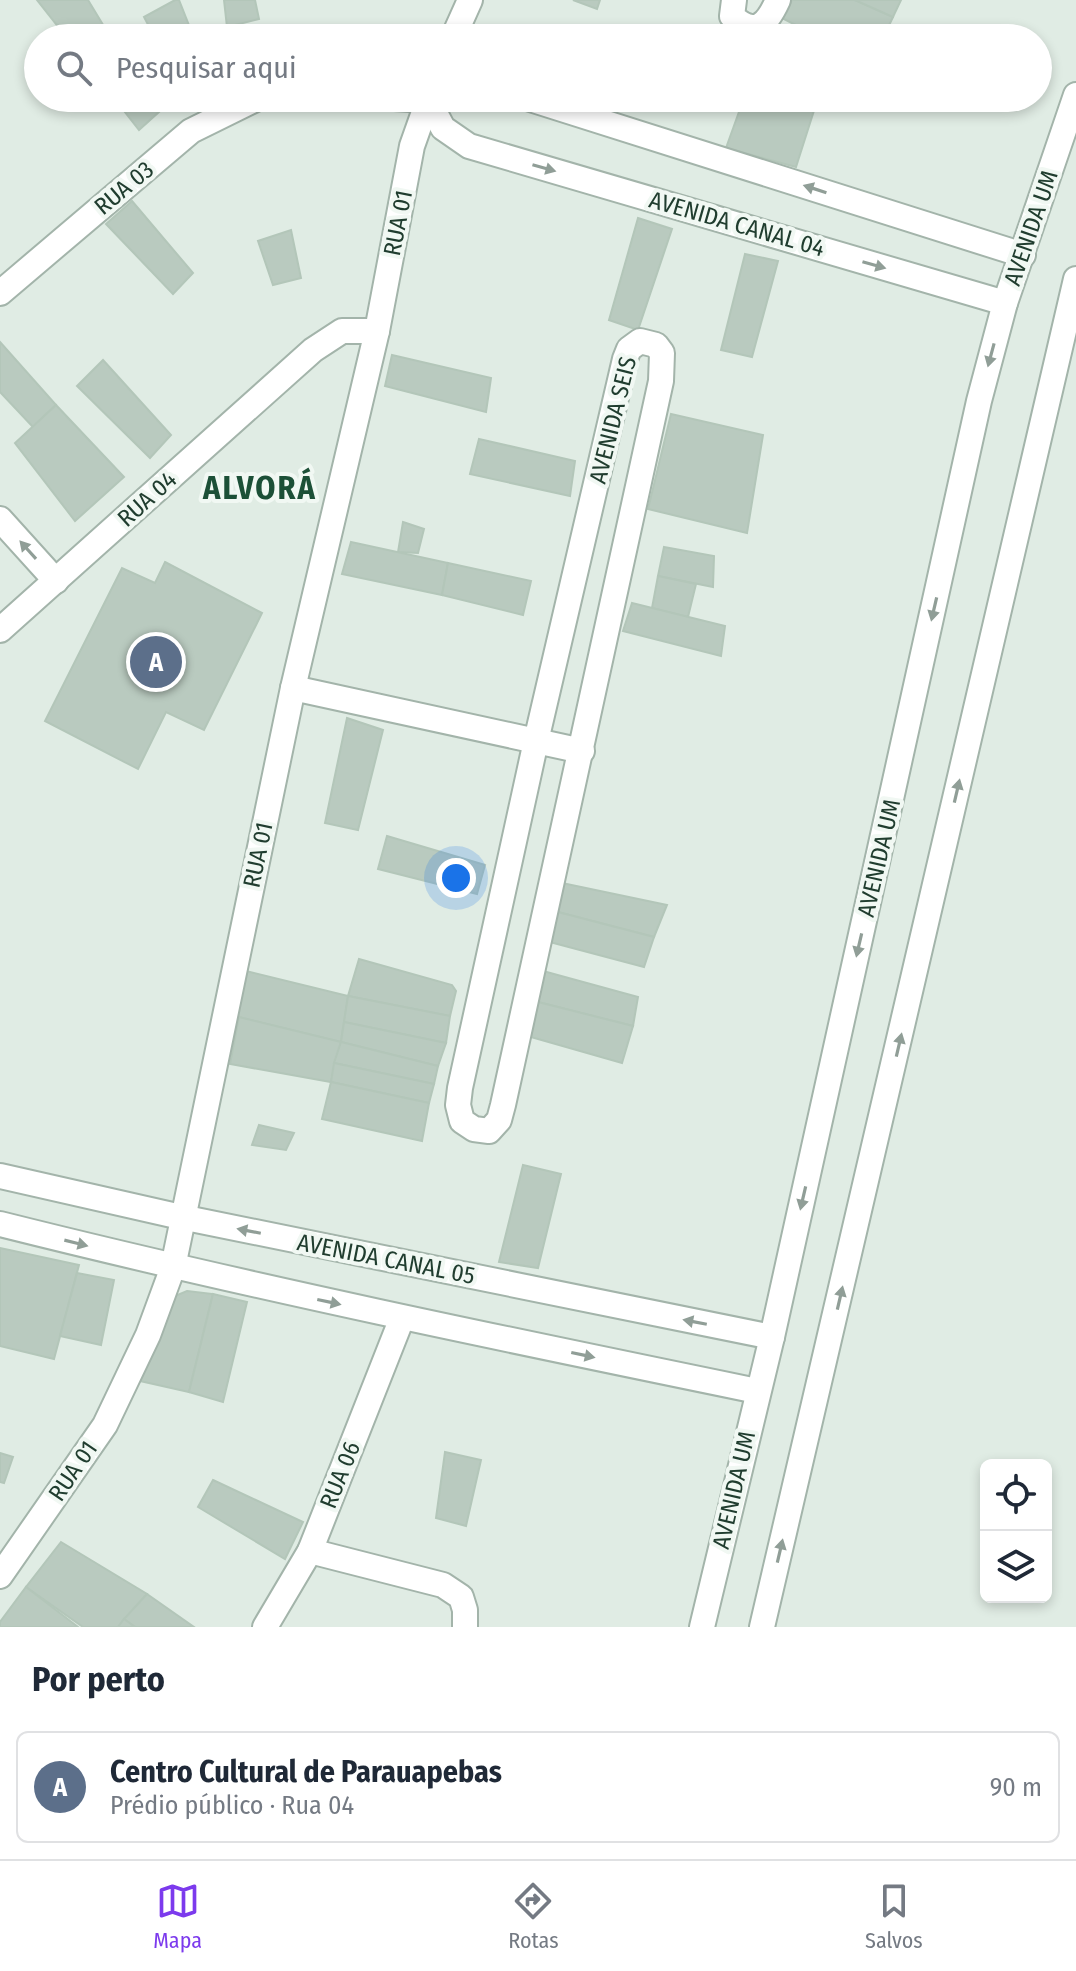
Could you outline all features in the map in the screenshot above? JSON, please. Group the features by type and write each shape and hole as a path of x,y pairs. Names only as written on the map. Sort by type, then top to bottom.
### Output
{"street":[{"path":"459,24 470,0"},
{"path":"734,0 732,16 741,24"},
{"path":"761,24 769,19 778,0"},
{"name":"AVENIDA UM","path":"702,1627 772,1337 979,401 1005,303 1076,95"},
{"name":"RUA 03","path":"0,293 191,131 230,112"},
{"name":"RUA 01","path":"0,1576 105,1425 148,1335 173,1267 293,688 377,331 412,146 425,112"},
{"name":"AVENIDA CANAL 04","path":"436,112 443,128 469,146 1005,303"},
{"path":"571,112 1023,255"},
{"path":"762,1627 1076,279"},
{"name":"RUA 04","path":"4,618 56,581 313,350 342,331 377,331"},
{"name":"AVENIDA SEIS","path":"648,342 656,345 662,353 661,381 582,751 499,1120 489,1131 474,1129 462,1121 458,1105 460,1088 536,741 625,359 634,344 648,342"},
{"path":"0,519 56,581"},
{"path":"293,688 582,751"},
{"name":"AVENIDA CANAL 05","path":"0,1176 181,1217 772,1337"},
{"path":"0,1224 173,1267 402,1318 757,1391"},
{"name":"RUA 06","path":"265,1627 310,1551 402,1318"},
{"path":"310,1551 443,1585 461,1597 465,1627"}],"building":[{"path":"37,0 88,0 103,24 56,24"},
{"path":"179,0 188,24 148,24 144,17"},
{"path":"224,0 255,0 259,19 227,24"},
{"path":"573,0 600,0 597,9"},
{"path":"792,0 855,0 893,17 890,24 794,24 782,18"},
{"path":"855,0 901,0 893,17"},
{"path":"125,112 159,112 139,130"},
{"path":"739,112 814,112 796,167 726,148"},
{"path":"132,201 193,273 173,294 106,224"},
{"path":"638,218 672,229 638,330 609,320"},
{"path":"291,230 301,278 273,285 258,241"},
{"path":"745,254 778,261 752,357 721,350"},
{"path":"0,342 56,405 33,427 0,392"},
{"path":"392,355 491,378 486,412 385,386"},
{"path":"103,360 171,435 150,458 77,386"},
{"path":"56,405 124,477 75,521 15,443"},
{"path":"671,414 763,435 747,533 648,509"},
{"path":"479,439 575,461 570,496 470,474"},
{"path":"403,522 424,529 418,553 398,552"},
{"path":"351,542 448,563 442,595 342,574"},
{"path":"664,547 714,556 713,587 658,576"},
{"path":"165,562 262,613 204,730 166,712 138,769 45,721 122,568 155,583"},
{"path":"448,563 531,581 523,615 442,595"},
{"path":"658,576 696,584 688,617 652,608"},
{"path":"632,603 725,626 721,656 623,631"},
{"path":"347,718 383,730 358,830 325,823"},
{"path":"387,836 485,865 477,894 378,869"},
{"path":"562,883 667,905 654,937 554,911"},
{"path":"554,911 654,937 644,967 546,941"},
{"path":"359,959 452,985 456,991 450,1016 348,996"},
{"path":"246,971 348,996 341,1042 234,1016"},
{"path":"543,971 638,997 633,1026 538,1002"},
{"path":"348,996 450,1016 446,1043 344,1022"},
{"path":"538,1002 633,1026 622,1063 531,1037"},
{"path":"239,1017 341,1042 331,1082 230,1064"},
{"path":"344,1022 446,1043 438,1066 341,1042"},
{"path":"341,1042 438,1066 434,1084 334,1063"},
{"path":"334,1063 434,1084 429,1103 331,1082"},
{"path":"331,1082 429,1103 422,1141 322,1119"},
{"path":"259,1125 294,1133 286,1150 252,1145"},
{"path":"523,1165 561,1174 538,1268 499,1262"},
{"path":"0,1248 79,1265 54,1359 0,1346"},
{"path":"77,1273 114,1280 101,1345 60,1336"},
{"path":"187,1291 213,1294 189,1392 140,1381 175,1296"},
{"path":"213,1294 247,1302 223,1402 189,1392"},
{"path":"445,1452 481,1460 466,1526 436,1518"},
{"path":"0,1453 13,1457 4,1483 0,1482"},
{"path":"213,1480 303,1522 285,1559 198,1507"},
{"path":"61,1542 147,1594 118,1627 83,1627 26,1587"},
{"path":"26,1587 78,1627 0,1627 0,1622"},
{"path":"147,1594 194,1627 135,1627 124,1619"},
{"path":"124,1619 135,1627 118,1627"}],"place":[{"name":"Centro Cultural de Parauapebas","path":"156,662"}],"district":[{"name":"ALVORÁ","path":"260,488"}]}
